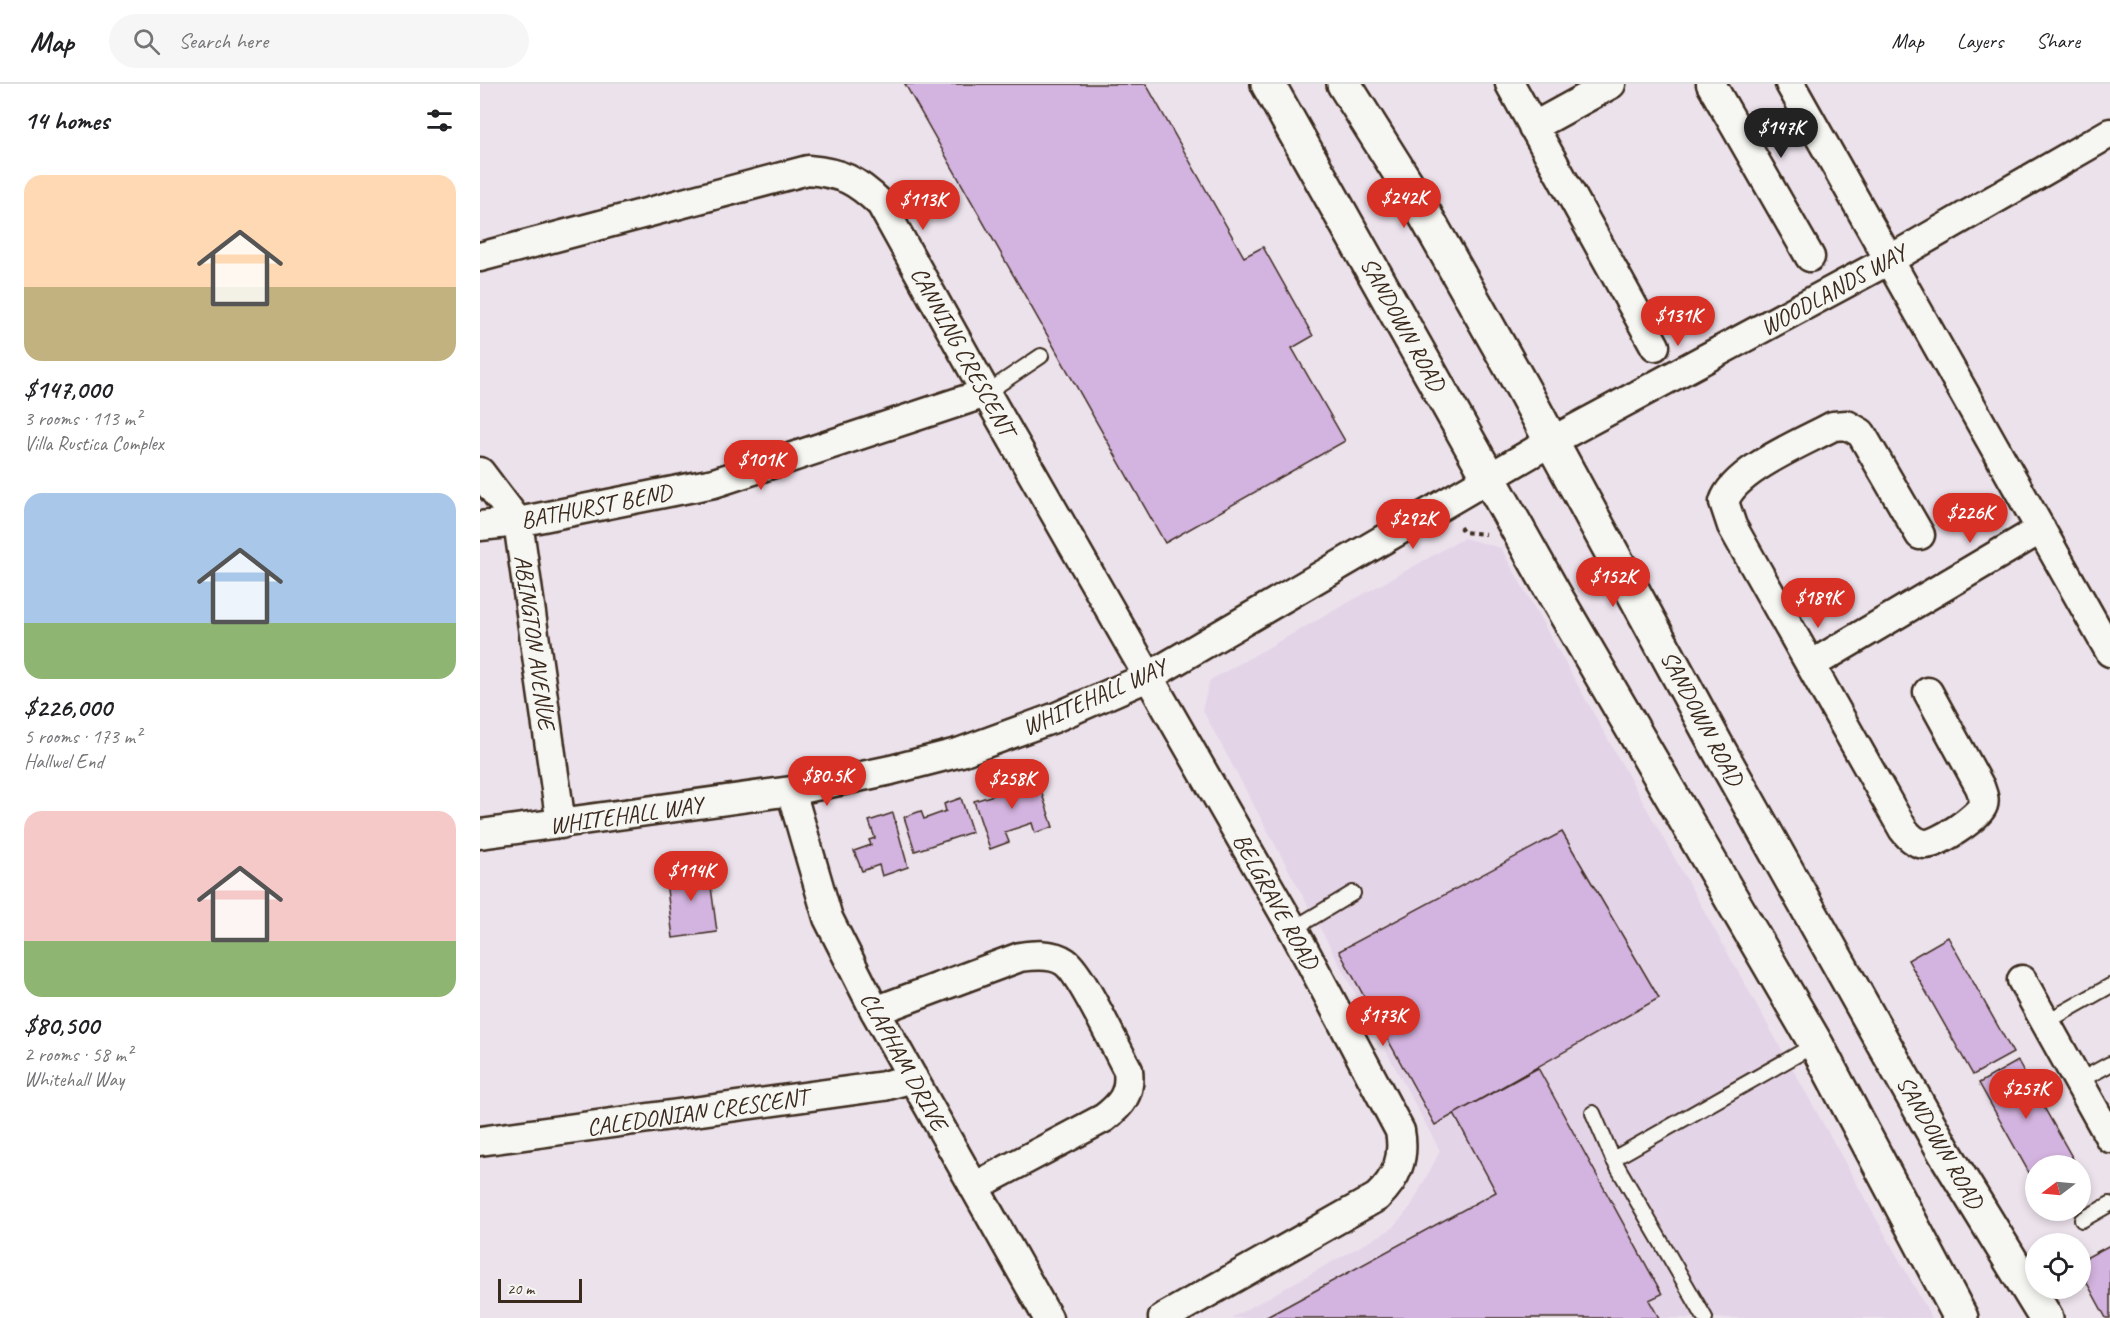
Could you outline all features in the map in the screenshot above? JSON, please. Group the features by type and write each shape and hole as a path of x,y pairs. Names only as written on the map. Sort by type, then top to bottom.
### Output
{"main road":[{"name":"SANDOWN ROAD","path":"1268,84 1610,692 1816,1044 1960,1318"},
{"name":"SANDOWN ROAD","path":"1344,84 1415,197 1552,441 1802,901 1986,1222 2046,1318"}],"street":[{"path":"1510,84 1655,346"},
{"path":"1533,127 1611,84"},
{"path":"1711,84 1810,257"},
{"path":"1790,84 2110,652"},
{"name":"WOODLANDS WAY","path":"1552,441 1889,260 2110,133"},
{"name":"CANNING CRESCENT","path":"480,256 808,170 833,172 860,184 881,204 1148,676"},
{"name":"BATHURST BEND","path":"480,526 518,522 714,483 986,393"},
{"path":"1920,535 1861,433 1847,424 1833,426 1734,483 1726,493 1725,511 1903,829 1912,839 1926,844 1934,843 1971,820 1978,814 1984,802 1980,787 1928,692"},
{"name":"WHITEHALL WAY","path":"480,834 790,791 891,770 961,752 1053,718 1148,676 1552,441"},
{"name":"ABINGTON AVENUE","path":"480,472 518,522 561,824"},
{"path":"1811,665 2041,529"},
{"name":"BELGRAVE ROAD","path":"1148,676 1293,929 1395,1117 1403,1144 1401,1163 1391,1184 1377,1197 1163,1318"},
{"name":"CLAPHAM DRIVE","path":"790,791 828,918 875,1011 1048,1318"},
{"path":"875,1011 1020,957 1038,955 1066,962 1084,989 1128,1070 1130,1083 1126,1097 1104,1118 974,1187"},
{"path":"2022,980 2110,1138"},
{"name":"CALEDONIAN CRESCENT","path":"480,1141 884,1086 913,1078"}],"lane":[{"path":"986,393 1041,356"},
{"path":"1293,929 1353,893"},
{"path":"2046,1022 2110,986"},
{"path":"1613,1159 1816,1044"},
{"path":"2079,1081 2110,1064"},
{"path":"1593,1113 1613,1159 1705,1318"},
{"path":"2091,1215 2110,1204"}],"shaded area":[{"path":"1464,538 1501,548 1932,1318 1231,1318 1393,1228 1411,1206 1440,1151 1202,709 1210,680"}],"building":[{"path":"905,84 1146,84 1244,257 1263,247 1313,336 1292,348 1345,441 1165,543"},
{"path":"1013,773 1019,788 1038,782 1053,827 1035,833 1032,823 1005,832 1009,842 990,849 974,801 994,795 989,781"},
{"path":"961,798 972,832 915,851 904,817 921,811 924,819 946,811 944,804"},
{"path":"893,813 908,867 882,876 879,865 862,871 854,851 871,845 869,840 875,838 869,821"},
{"path":"1562,832 1659,998 1435,1125 1339,951"},
{"path":"708,864 717,932 673,938 665,873 689,870 689,866"},
{"path":"1948,937 2013,1053 1973,1075 1908,960"},
{"path":"2018,1061 2071,1155 2025,1155 2025,1165 1979,1083"},
{"path":"1538,1068 1662,1294 1649,1300 1659,1318 1265,1318 1496,1192 1454,1114"},
{"path":"2110,1245 2110,1318 2106,1318 2091,1290 2091,1255"}]}
